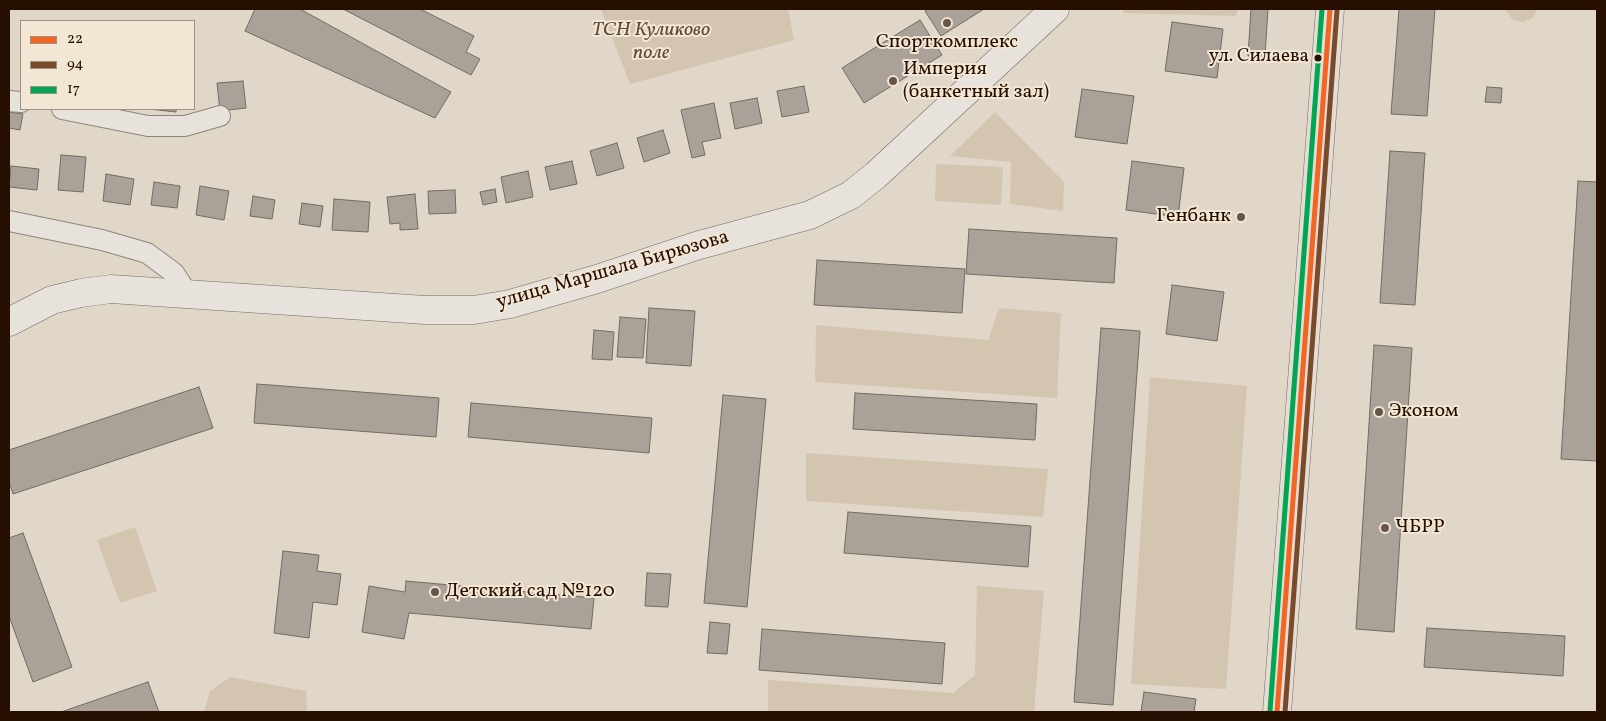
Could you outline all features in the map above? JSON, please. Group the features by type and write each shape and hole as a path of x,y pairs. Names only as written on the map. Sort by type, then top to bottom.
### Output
{"main road":[{"name":"улица Маршала Бирюзова","path":"9,322 52,300 81,292 111,289 415,309 474,310 510,304 696,246 810,215 851,195 876,175 1055,9"},
{"path":"1277,712 1330,9"}],"street":[{"path":"67,110 148,126 185,126 220,116"},
{"path":"9,221 102,240 147,253 174,273 187,293"}],"green space":[{"name":"ТСН Куликово поле","path":"601,9 788,9 794,40 630,84"},
{"path":"1125,9 1238,9 1236,16 1122,13"},
{"path":"1505,9 1537,9 1534,17 1523,22 1513,20"},
{"path":"995,112 1064,182 1063,211 1010,204 1011,162 950,156"},
{"path":"936,164 1003,167 1001,205 935,201"},
{"path":"999,308 1061,313 1057,398 815,382 816,325 988,340"},
{"path":"1150,377 1247,386 1226,689 1131,684"},
{"path":"806,453 1048,469 1043,517 806,501"},
{"path":"135,527 157,591 120,603 97,540"},
{"path":"977,586 1044,591 1034,712 768,712 768,680 953,693 975,675"},
{"path":"230,677 306,691 307,712 204,712 210,691"}],"building":[{"path":"255,9 300,9 451,92 435,118 245,31"},
{"path":"343,9 420,9 474,36 466,52 480,59 471,75"},
{"name":"Спорткомплекс","path":"928,9 984,9 941,36 925,11"},
{"path":"1251,9 1268,9 1265,56 1248,56"},
{"path":"1399,9 1435,9 1427,116 1391,114"},
{"path":"920,20 942,55 864,103 842,68"},
{"path":"1172,22 1223,29 1217,78 1165,71"},
{"path":"243,81 246,108 220,111 217,83"},
{"path":"804,86 809,112 782,117 777,91"},
{"path":"1487,87 1502,88 1501,103 1485,102"},
{"path":"1082,89 1134,96 1127,144 1075,137"},
{"path":"757,98 762,123 735,129 730,103"},
{"path":"714,103 721,138 702,142 705,155 692,158 681,110"},
{"path":"158,110 176,110 176,112"},
{"path":"9,112 23,114 20,130 9,128"},
{"path":"663,130 670,153 644,162 637,138"},
{"path":"617,143 624,168 597,176 590,151"},
{"path":"1390,151 1425,153 1415,305 1380,303"},
{"path":"61,155 86,157 83,192 58,190"},
{"path":"572,161 577,184 550,190 545,167"},
{"path":"1132,161 1184,168 1178,217 1126,210"},
{"path":"11,166 39,169 37,190 9,187"},
{"path":"528,171 533,197 506,203 501,177"},
{"path":"106,174 134,179 130,205 103,201"},
{"path":"1578,181 1597,182 1597,461 1561,459"},
{"path":"154,182 180,186 177,208 151,205"},
{"path":"200,186 229,191 224,220 196,215"},
{"path":"495,189 497,202 483,205 480,192"},
{"path":"455,190 456,213 429,214 428,191"},
{"path":"415,194 418,229 400,230 400,223 390,224 387,197"},
{"path":"253,196 275,200 272,219 250,216"},
{"path":"334,199 370,202 368,232 332,230"},
{"path":"302,203 323,206 320,227 299,224"},
{"path":"969,229 1117,238 1114,283 966,274"},
{"path":"817,260 965,269 962,313 814,305"},
{"path":"1172,285 1224,292 1217,341 1166,334"},
{"path":"649,308 695,311 691,366 646,363"},
{"path":"620,317 646,319 643,358 617,357"},
{"path":"1101,328 1140,331 1113,705 1074,702"},
{"path":"594,330 614,332 612,360 592,359"},
{"path":"1374,345 1412,348 1394,632 1356,629"},
{"path":"257,384 439,398 436,437 254,423"},
{"path":"199,387 213,428 13,494 9,482 9,450"},
{"path":"855,393 1037,404 1035,440 853,429"},
{"path":"723,395 766,399 747,607 704,603"},
{"path":"471,403 652,418 649,453 468,437"},
{"path":"848,512 1031,526 1028,567 844,553"},
{"path":"23,533 72,667 33,682 9,616 9,538"},
{"path":"283,551 319,555 317,571 341,574 337,605 313,602 309,638 274,633"},
{"path":"647,573 671,574 668,607 645,606"},
{"path":"406,581 594,598 591,629 409,613 404,639 362,632 369,586 405,592"},
{"path":"710,622 730,624 727,654 707,653"},
{"path":"1427,628 1565,636 1563,676 1424,667"},
{"path":"762,629 945,643 942,684 759,670"},
{"path":"148,682 159,712 61,712"},
{"path":"1144,692 1196,699 1194,712 1141,712"}],"transit line":[{"name":"17","path":"1270,711 1322,9"},
{"name":"22","path":"1277,712 1330,9"},
{"name":"94","path":"1285,712 1337,10"}],"place":[{"name":"Спорткомплекс","path":"947,23"},
{"name":"ул. Силаева","path":"1318,58"},
{"name":"Империя (банкетный зал)","path":"893,81"},
{"name":"Генбанк","path":"1241,217"},
{"name":"Эконом","path":"1379,412"},
{"name":"ЧБРР","path":"1385,528"},
{"name":"Детский сад №120","path":"435,592"}]}
